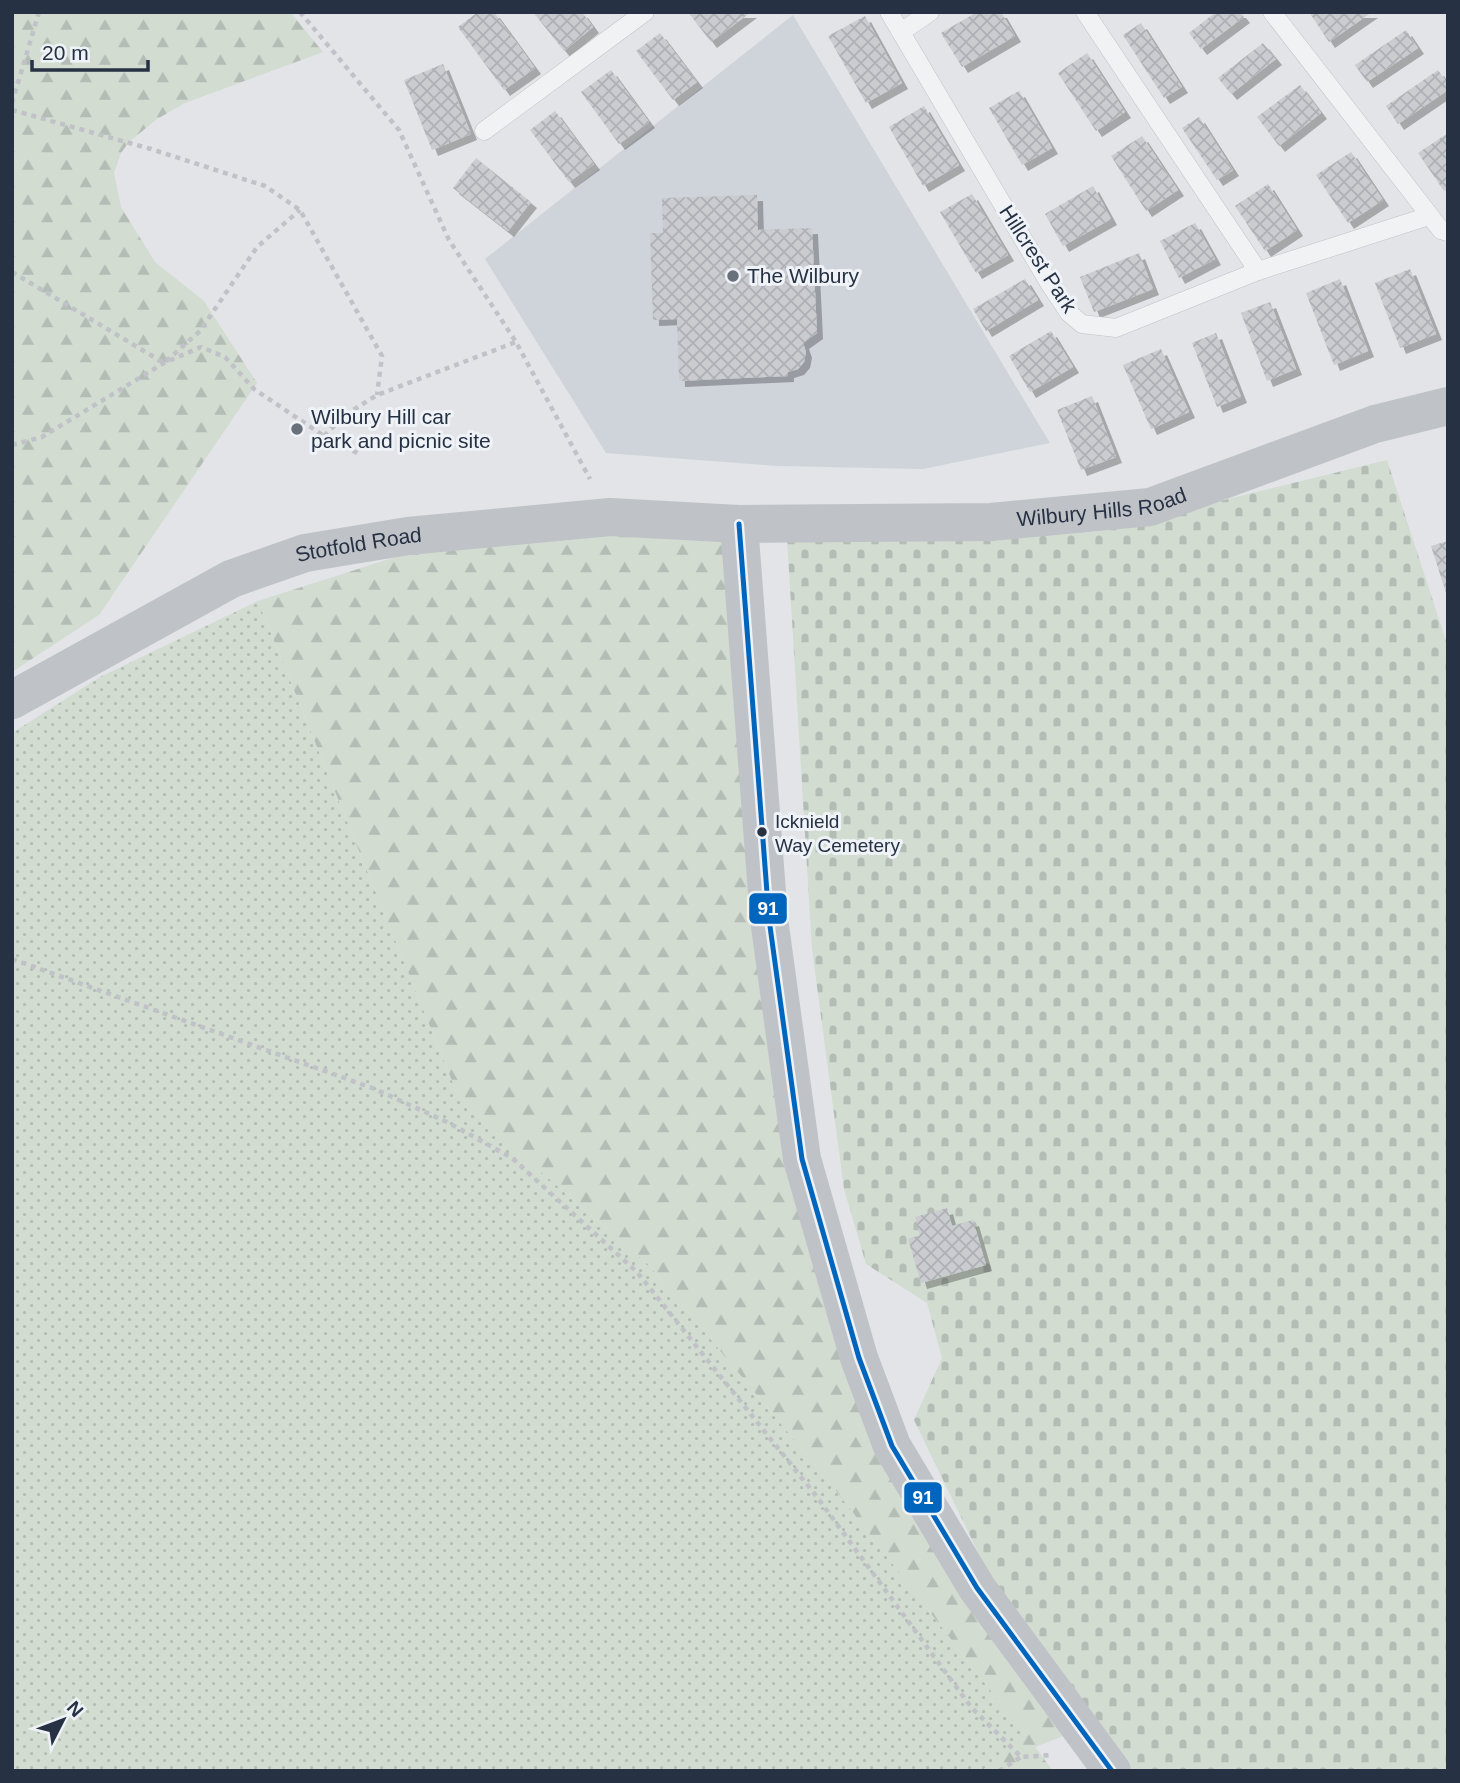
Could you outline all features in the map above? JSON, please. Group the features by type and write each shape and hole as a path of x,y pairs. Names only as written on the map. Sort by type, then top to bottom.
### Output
{"street":[{"name":"Wilbury Hills Road","path":"740,524 991,522 1150,507 1376,424 1448,406"},
{"name":"Stotfold Road","path":"12,700 231,579 305,554 408,536 610,517 740,524"},
{"path":"740,524 769,919 802,1159 859,1358 892,1446 977,1588 1101,1756"}],"lane":[{"path":"484,131 645,12"},
{"name":"Hillcrest Park","path":"889,12 1049,283 1069,313 1082,324 1116,328 1258,271 1429,216"},
{"path":"901,32 930,12"},
{"path":"1085,12 1258,271"},
{"path":"1272,12 1429,216 1441,230 1448,232"}],"path":[{"path":"12,103 39,12"},
{"path":"300,12 399,130 449,240 516,342 610,517"},
{"path":"12,110 151,149 265,186 300,210 382,356 377,396"},
{"path":"164,363 200,331 257,247 300,210"},
{"path":"12,272 164,363"},
{"path":"324,436 345,415 377,396 516,342"},
{"path":"12,445 41,437 164,363 201,347 225,357 254,389 324,436 362,455"},
{"path":"12,961 27,964 375,1089 449,1123 512,1158 637,1272 817,1497 971,1707 1021,1757"},
{"path":"999,1771 1021,1757 1101,1756"}],"shaded area":[{"path":"793,15 1050,443 923,469 777,466 606,453 485,259"}],"green space":[{"path":"12,12 290,12 323,52 185,103 157,119 129,142 121,153 114,173 121,207 155,262 204,301 257,383 99,615 12,672"},
{"name":"Icknield Way Cemetery","path":"1387,460 1448,647 1448,1771 1133,1771 992,1581 914,1420 942,1358 927,1303 866,1264 844,1189 812,949 787,538 1155,517"},
{"path":"612,527 733,536 848,1363 1071,1733 1035,1747 1053,1771 981,1771 1026,1736 830,1483 649,1265 461,1103 258,601 411,552"},
{"path":"258,601 461,1103 649,1265 830,1483 1053,1771 12,1771 12,733 100,677"}],"building":[{"path":"478,12 494,12 535,68 504,90 458,27"},
{"path":"533,12 582,12 593,27 564,51"},
{"path":"688,12 751,12 711,42"},
{"path":"977,12 1001,12 1015,36 962,67 941,33"},
{"path":"1216,12 1240,12 1244,17 1201,49 1189,33"},
{"path":"1309,12 1372,12 1329,42"},
{"path":"865,16 902,83 866,103 828,36"},
{"path":"1141,23 1182,87 1164,98 1123,35"},
{"path":"1406,30 1418,48 1367,82 1355,65"},
{"path":"660,33 697,82 673,100 636,51"},
{"path":"1263,43 1276,59 1231,94 1218,78"},
{"path":"1087,53 1125,112 1096,131 1058,73"},
{"path":"443,64 471,134 432,150 404,80"},
{"path":"611,70 649,122 619,144 581,92"},
{"path":"1438,70 1448,84 1448,90 1398,124 1386,106"},
{"path":"1300,85 1321,113 1279,146 1257,117"},
{"path":"1019,91 1052,148 1022,165 989,108"},
{"path":"924,106 959,165 923,186 889,127"},
{"path":"555,111 594,164 569,182 530,130"},
{"path":"1199,117 1233,170 1217,180 1182,128"},
{"path":"1448,133 1448,188 1444,191 1418,153"},
{"path":"1142,136 1178,190 1146,211 1111,156"},
{"path":"1351,152 1383,200 1348,223 1316,175"},
{"path":"476,158 531,202 508,231 453,188"},
{"path":"1268,184 1297,230 1265,251 1235,206"},
{"path":"1093,186 1111,219 1063,246 1045,214"},
{"path":"972,194 1008,255 976,273 940,212"},
{"name":"The Wilbury","path":"757,195 758,230 812,228 817,333 803,343 806,352 804,362 798,369 788,372 788,376 679,381 677,319 653,320 650,233 663,233 662,198"},
{"path":"1195,223 1215,259 1179,278 1160,241"},
{"path":"1139,253 1153,289 1094,312 1080,277"},
{"path":"1410,269 1436,334 1400,348 1375,283"},
{"path":"1025,279 1038,300 986,331 973,309"},
{"path":"1340,279 1368,351 1334,365 1306,293"},
{"path":"1270,302 1296,369 1267,381 1241,313"},
{"path":"1051,331 1073,367 1030,392 1009,356"},
{"path":"1216,333 1241,397 1217,407 1192,343"},
{"path":"1161,349 1189,412 1151,429 1123,365"},
{"path":"1092,396 1116,457 1081,470 1057,410"},
{"path":"1448,541 1448,595 1447,596 1431,546"},
{"path":"947,1208 952,1226 973,1220 986,1265 921,1283 908,1239 920,1235 915,1217"}],"transit line":[{"name":"91","path":"739,524 769,919 802,1159 859,1358 892,1446 977,1588 1112,1771"}],"place":[{"name":"The Wilbury","path":"733,276"},
{"name":"Wilbury Hill car park and picnic site","path":"297,429"},
{"name":"Icknield Way Cemetery","path":"762,832"}]}
